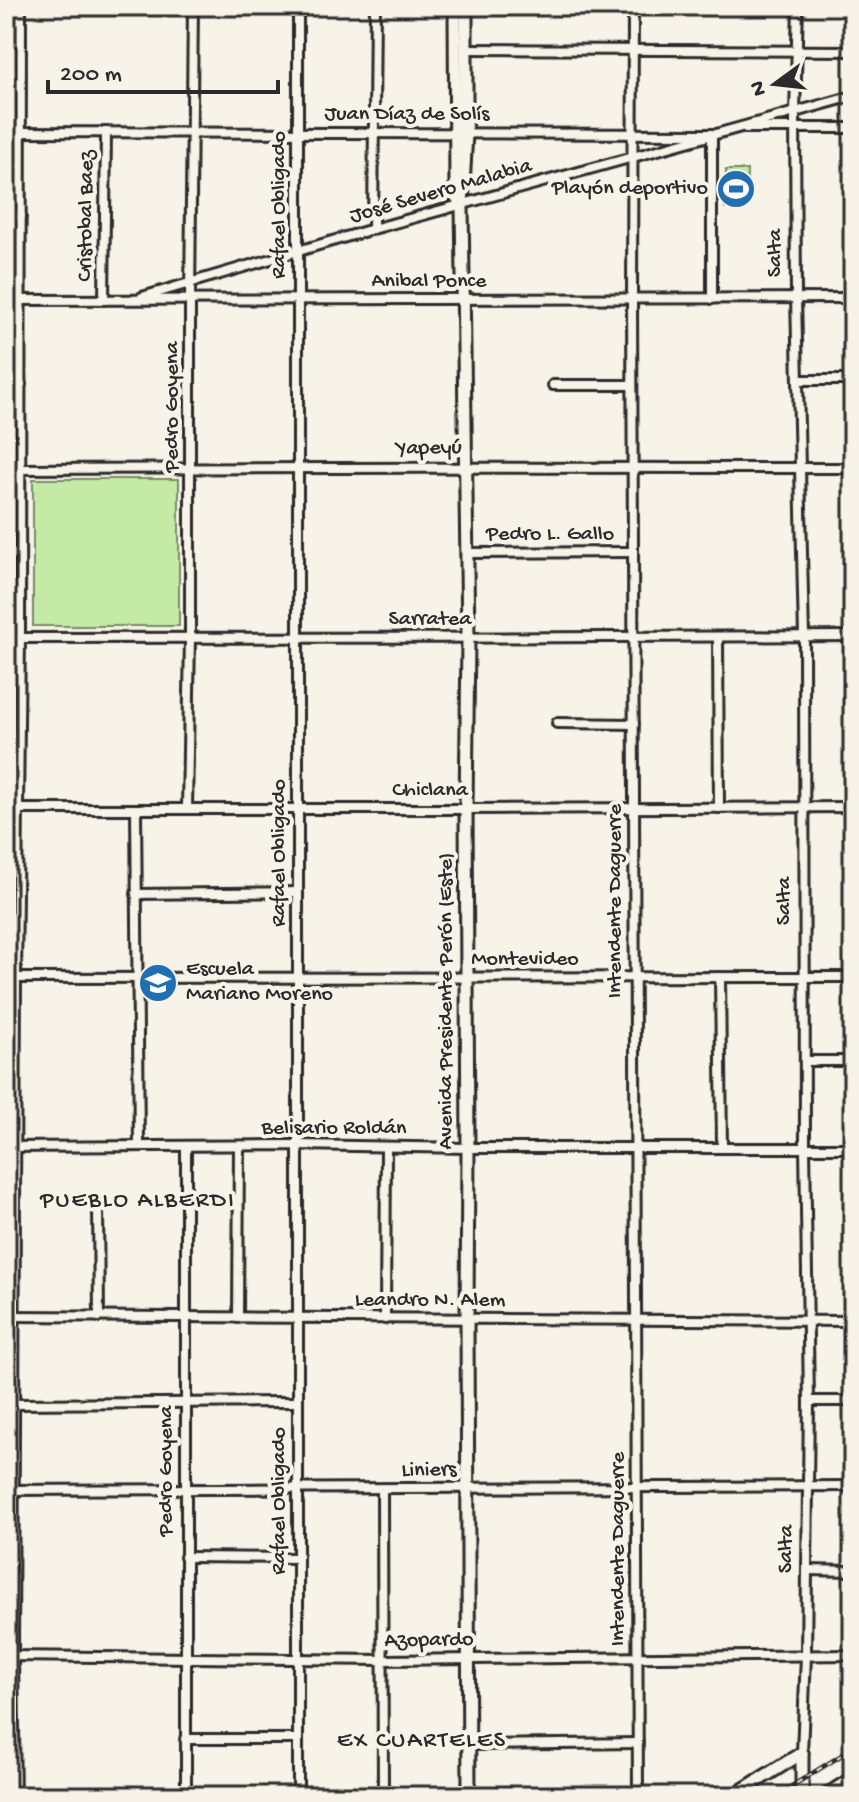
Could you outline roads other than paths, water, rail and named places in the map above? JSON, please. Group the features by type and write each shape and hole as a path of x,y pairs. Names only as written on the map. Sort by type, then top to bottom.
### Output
{"main road":[{"name":"Avenida Presidente Perón (Este)","path":"455,6 460,133"},
{"name":"Avenida Presidente Perón (Este)","path":"466,6 456,196 462,205 468,639 469,1796"},
{"path":"733,1796 802,1753"},
{"name":"Salta","path":"802,1753 802,1796"},
{"path":"825,1796 853,1778"},
{"path":"841,1796 853,1788"}],"street":[{"path":"15,1796 9,1656 10,1490 15,1404 10,1316 11,978 18,809 20,638 21,6"},
{"name":"Pedro Goyena","path":"187,809 193,6"},
{"name":"Rafael Obligado","path":"298,6 298,1796"},
{"path":"373,229 375,6"},
{"name":"Intendente Daguerre","path":"633,6 638,1796"},
{"name":"Salta","path":"798,6 796,298 804,637 809,1401 802,1753"},
{"path":"466,49 853,51"},
{"name":"José Severo Malabia","path":"131,300 373,229 853,96"},
{"path":"734,128 853,128"},
{"name":"Juan Díaz de Solís","path":"6,132 712,134"},
{"name":"Cristobal Baez","path":"104,300 106,132"},
{"path":"712,134 712,299"},
{"path":"6,216 21,216"},
{"name":"Anibal Ponce","path":"6,300 853,298"},
{"path":"798,380 853,380"},
{"path":"6,384 21,384"},
{"path":"553,385 632,385"},
{"name":"Yapeyú","path":"6,469 465,466 853,468"},
{"name":"Pedro L. Gallo","path":"467,553 633,552"},
{"path":"6,554 19,554"},
{"name":"Sarratea","path":"6,638 853,636"},
{"path":"718,637 719,808"},
{"path":"557,723 634,724"},
{"name":"Chiclana","path":"6,809 853,807"},
{"path":"136,809 139,1146"},
{"path":"136,894 298,892"},
{"path":"720,977 722,1147"},
{"name":"Montevideo","path":"11,978 853,977"},
{"path":"805,1061 853,1061"},
{"name":"Pedro Goyena","path":"186,1146 186,1796"},
{"path":"238,1318 239,1146"},
{"name":"Belisario Roldán","path":"11,1147 853,1148"},
{"path":"385,1319 386,1147"},
{"path":"98,1206 99,1317"},
{"name":"Leandro N. Alem","path":"10,1316 853,1321"},
{"path":"809,1401 853,1401"},
{"path":"15,1404 298,1402"},
{"name":"Liniers","path":"10,1490 853,1486"},
{"path":"382,1490 383,1796"},
{"path":"185,1557 298,1558"},
{"path":"807,1570 853,1571"},
{"name":"Azopardo","path":"9,1656 383,1660 853,1655"},
{"path":"185,1739 298,1739"},
{"path":"469,1745 638,1743"}],"railway":[{"path":"776,1796 853,1748"}],"place":[{"name":"Playón deportivo","path":"736,189"},
{"name":"Escuela Mariano Moreno","path":"158,983"}],"district":[{"name":"PUEBLO ALBERDI","path":"138,1201"},
{"name":"EX CUARTELES","path":"422,1741"}]}
